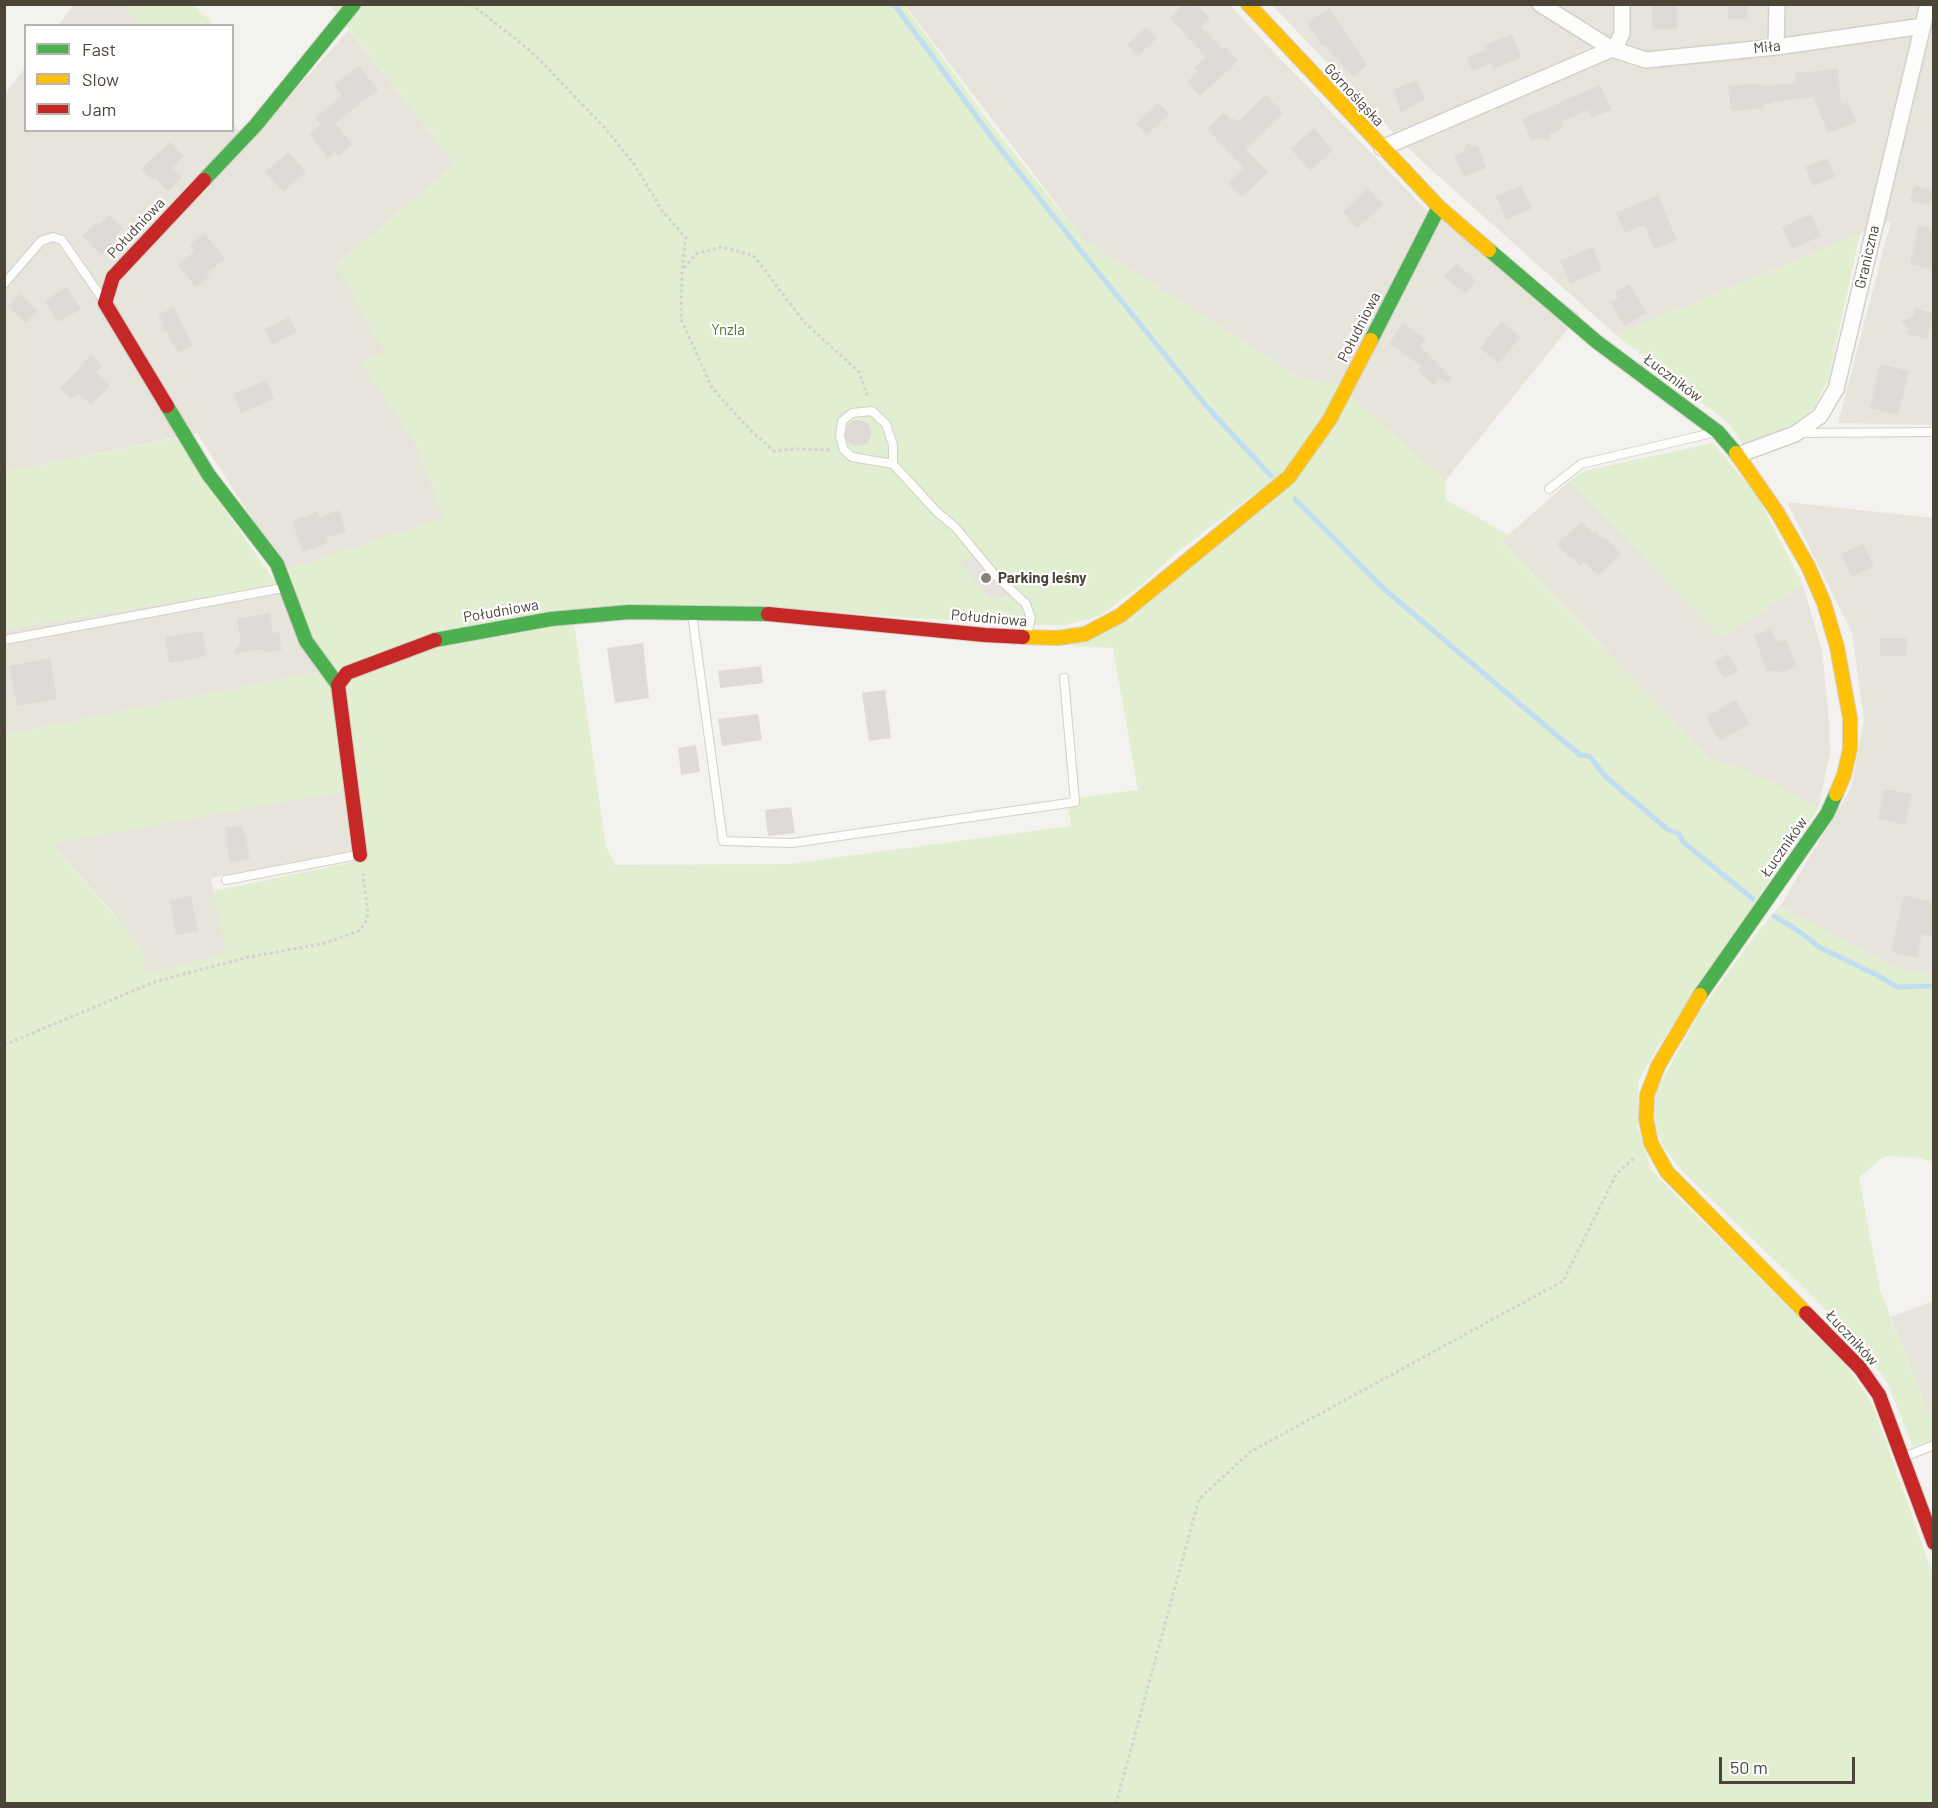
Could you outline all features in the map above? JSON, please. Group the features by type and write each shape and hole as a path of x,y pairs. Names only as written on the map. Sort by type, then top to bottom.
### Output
{"street":[{"name":"Południowa","path":"105,303 113,277 256,125 354,4"},
{"name":"Górnośląska","path":"1248,4 1439,207"},
{"name":"Miła","path":"1540,4 1612,49 1646,60 1776,47 1923,26"},
{"path":"1382,148 1612,49 1622,33 1622,4"},
{"path":"1776,47 1777,4"},
{"name":"Graniczna","path":"1738,455 1794,434 1820,416 1836,389 1928,4"},
{"name":"Południowa","path":"338,685 347,673 437,639 551,619 629,612 784,615 1026,638 1058,638 1085,634 1121,615 1289,477 1330,419 1439,207"},
{"name":"Łuczników","path":"1439,207 1597,342 1718,432 1738,455 1777,512 1808,566 1824,603 1837,647 1850,718 1850,749 1844,775 1827,814 1690,1010 1658,1066 1647,1095 1646,1119 1651,1143 1667,1172 1860,1368 1879,1395 1934,1543"},
{"path":"105,303 208,474 276,564 306,641 338,685 360,855"}],"lane":[{"path":"4,284 41,241 53,237 62,240 105,303"},
{"path":"894,464 893,445 886,424 872,411 852,413 842,421 840,436 844,450 852,457 894,464 936,511 956,528 994,574 1026,604 1031,618 1026,638"},
{"path":"1549,489 1581,464 1718,432"},
{"path":"1794,434 1934,432"},
{"path":"4,640 286,588"},
{"path":"692,612 723,841 792,843 1076,802 1064,678"},
{"path":"226,880 360,855"},
{"path":"1903,1457 1934,1445"}],"path":[{"path":"471,4 532,52 605,128 634,164 663,212 686,238 682,269 681,319 712,388 751,431 774,451 844,450"},
{"path":"682,269 696,254 721,247 753,255 805,323 859,372 872,411"},
{"path":"4,1045 154,982 249,957 326,943 358,931 365,924 368,914 360,855"},
{"path":"1116,1803 1199,1499 1250,1452 1563,1281 1617,1173 1651,1143"}],"shaded area":[{"path":"74,4 121,5 140,24 59,24"},
{"path":"905,5 1230,5 1426,210 1580,314 1445,481 1338,386 1300,378 1084,240"},
{"path":"1272,5 1933,5 1933,425 1838,423 1891,221 1616,335 1416,156"},
{"path":"349,30 455,164 336,265 386,353 367,371 412,437 445,518 288,569 260,531 197,433 5,472 4,95 24,69 24,132 234,132 234,125 249,141"},
{"path":"1570,481 1721,637 1803,585 1822,651 1829,719 1830,753 1818,809 1770,781 1709,757 1501,541"},
{"path":"1787,502 1933,518 1933,976 1895,968 1780,906 1851,788 1864,720 1852,633"},
{"name":"Parking leśny","path":"979,557 1016,595 991,599 959,561"},
{"path":"277,585 318,672 5,735 5,629"},
{"path":"344,791 351,851 211,878 227,953 147,974 113,913 50,843"},
{"path":"1933,1301 1933,1425 1891,1317"}],"green space":[{"path":"121,5 192,5 209,19 212,24 140,24"},
{"name":"Ynzla","path":"330,5 904,5 992,126 1084,240 1300,378 1338,385 1445,481 1446,500 1509,535 1501,542 1709,757 1770,781 1818,809 1654,1053 1638,1082 1638,1128 1651,1170 1846,1364 1873,1406 1933,1575 1933,1803 5,1804 5,735 318,672 288,569 445,518 412,437 367,371 364,360 385,353 336,265 455,164","holes":["1262,488 1072,646 1113,648 1138,790 1067,799 1071,826 788,864 616,865 606,847 572,610 796,610 1021,625 1065,625 1099,616 1142,585 1176,553","343,791 353,862 213,891 226,953 147,974 142,948 51,844"]},
{"path":"1860,234 1828,380 1814,408 1796,423 1744,445 1727,422 1616,335"},
{"path":"176,438 277,585 5,629 5,472"},
{"path":"1713,443 1758,497 1803,585 1721,637 1570,481 1584,471"},
{"path":"1780,906 1895,968 1933,976 1933,1162 1920,1158 1885,1156 1859,1177 1880,1290 1933,1425 1933,1440 1913,1447 1887,1382 1848,1331 1681,1170 1661,1143 1654,1117 1656,1092 1699,1013 1759,930"}],"building":[{"path":"1184,4 1196,4 1210,19 1201,27 1223,49 1225,46 1238,61 1200,96 1187,82 1198,72 1194,68 1206,57 1170,18"},
{"path":"1652,4 1677,4 1677,29 1652,29"},
{"path":"1728,4 1748,4 1747,19 1728,19"},
{"path":"1329,8 1367,64 1354,77 1324,45 1322,46 1307,23"},
{"path":"1146,27 1157,38 1138,56 1127,45"},
{"path":"1512,34 1521,57 1493,69 1491,63 1472,71 1467,57 1486,50 1484,45"},
{"path":"359,66 378,90 335,123 352,144 338,156 335,151 328,158 309,134 321,125 315,118 342,96 334,85"},
{"path":"1838,69 1841,105 1847,102 1856,122 1839,129 1828,133 1813,97 1763,104 1764,108 1731,111 1728,86 1796,83 1795,73"},
{"path":"1417,80 1425,99 1401,113 1393,89"},
{"path":"1600,85 1611,110 1592,118 1588,110 1561,122 1563,128 1550,134 1549,141 1540,138 1532,141 1522,119"},
{"path":"1266,95 1283,113 1246,149 1268,172 1242,197 1228,183 1244,168 1207,129 1224,113 1237,122"},
{"path":"1158,103 1169,114 1147,135 1136,123"},
{"path":"1314,128 1333,150 1310,171 1291,149"},
{"path":"170,142 184,156 172,169 182,177 168,191 155,178 151,179 141,169"},
{"path":"1467,143 1474,147 1478,146 1486,168 1464,177 1454,156 1463,152"},
{"path":"288,152 306,172 283,192 265,172"},
{"path":"1828,158 1835,177 1813,186 1805,167"},
{"path":"1521,185 1532,209 1506,219 1496,196"},
{"path":"1915,185 1934,190 1930,206 1910,201"},
{"path":"1368,188 1383,205 1357,228 1343,212"},
{"path":"1658,195 1677,240 1654,249 1645,225 1625,233 1616,213"},
{"path":"1811,214 1821,236 1792,249 1782,227"},
{"path":"109,215 123,228 114,242 101,255 82,236"},
{"path":"1918,225 1934,229 1934,270 1910,264"},
{"path":"204,233 225,259 207,273 210,276 196,287 178,265 195,251 189,245"},
{"path":"1593,247 1602,270 1570,283 1560,261"},
{"path":"1456,263 1476,281 1465,294 1444,276"},
{"path":"1629,284 1647,312 1625,326 1610,303 1618,298 1615,293"},
{"path":"66,287 81,309 58,322 45,301"},
{"path":"20,294 38,311 26,323 8,306"},
{"path":"174,307 193,345 178,353 166,331 161,330 163,324 158,315"},
{"path":"1915,308 1933,313 1927,339 1907,334 1909,329 1901,321 1913,317"},
{"path":"289,317 297,332 272,345 264,329"},
{"path":"1502,321 1520,337 1499,363 1480,348"},
{"path":"1403,323 1426,339 1420,346 1452,378 1447,383 1439,378 1433,385 1418,370 1422,366 1389,344"},
{"path":"91,355 103,366 96,372 110,385 91,405 78,393 72,399 60,389"},
{"path":"1880,364 1909,371 1898,415 1870,408"},
{"path":"266,380 274,399 241,413 233,394"},
{"path":"858,420 867,424 871,433 867,442 858,446 849,442 845,433 849,424"},
{"path":"339,510 346,531 326,538 328,543 303,552 292,521 317,512 319,517"},
{"path":"1582,522 1593,533 1595,531 1603,539 1607,539 1621,554 1598,576 1585,562 1580,566 1557,544"},
{"path":"1863,544 1874,566 1852,577 1841,554"},
{"path":"270,613 273,633 279,632 282,650 264,653 264,649 233,654 241,642 237,619"},
{"path":"1771,629 1777,642 1786,639 1796,667 1779,673 1778,670 1767,672 1754,635"},
{"path":"202,631 207,656 169,663 165,637"},
{"path":"1880,638 1907,638 1906,656 1880,656"},
{"path":"643,643 649,698 615,703 607,648"},
{"path":"1728,654 1738,671 1724,679 1714,662"},
{"path":"50,658 57,699 17,706 9,666"},
{"path":"761,666 763,683 720,688 718,671"},
{"path":"885,690 891,738 869,741 862,693"},
{"path":"1736,700 1750,724 1720,741 1706,717"},
{"path":"758,714 762,740 722,746 718,719"},
{"path":"696,745 700,772 681,775 678,748"},
{"path":"1884,789 1912,794 1905,825 1878,819"},
{"path":"791,807 795,833 768,836 765,810"},
{"path":"241,825 250,858 230,863 225,828"},
{"path":"1904,895 1934,902 1934,937 1922,934 1917,958 1891,952"},
{"path":"191,896 198,931 176,935 170,900"}],"waterway":[{"path":"894,4 996,143 1085,256 1208,408 1271,476"},
{"path":"1295,499 1383,588 1580,755 1589,756 1606,777 1667,829 1679,834 1683,842 1753,899"},
{"path":"1774,916 1821,948 1897,987 1934,986"}],"traffic: fast":[{"path":"204,180 256,125 354,4"},
{"path":"1371,340 1439,207"},
{"path":"1489,250 1597,342 1718,432 1736,453"},
{"path":"167,406 208,474 277,564 306,641 338,685"},
{"path":"435,640 551,619 629,612 768,614"},
{"path":"1700,995 1827,814 1836,794"}],"traffic: slow":[{"path":"1248,4 1439,207 1489,250"},
{"path":"1023,637 1058,638 1085,634 1121,615 1289,477 1330,419 1371,340"},
{"path":"1736,453 1777,512 1808,566 1824,603 1837,647 1850,718 1850,749 1844,775 1836,794"},
{"path":"1700,995 1658,1066 1647,1095 1646,1119 1651,1143 1667,1172 1806,1313"}],"traffic: jam":[{"path":"167,406 105,303 113,277 204,180"},
{"path":"768,614 1023,637"},
{"path":"360,855 338,685 347,673 435,640"},
{"path":"1806,1313 1860,1368 1879,1395 1934,1543"}],"place":[{"name":"Parking leśny","path":"986,578"}]}
